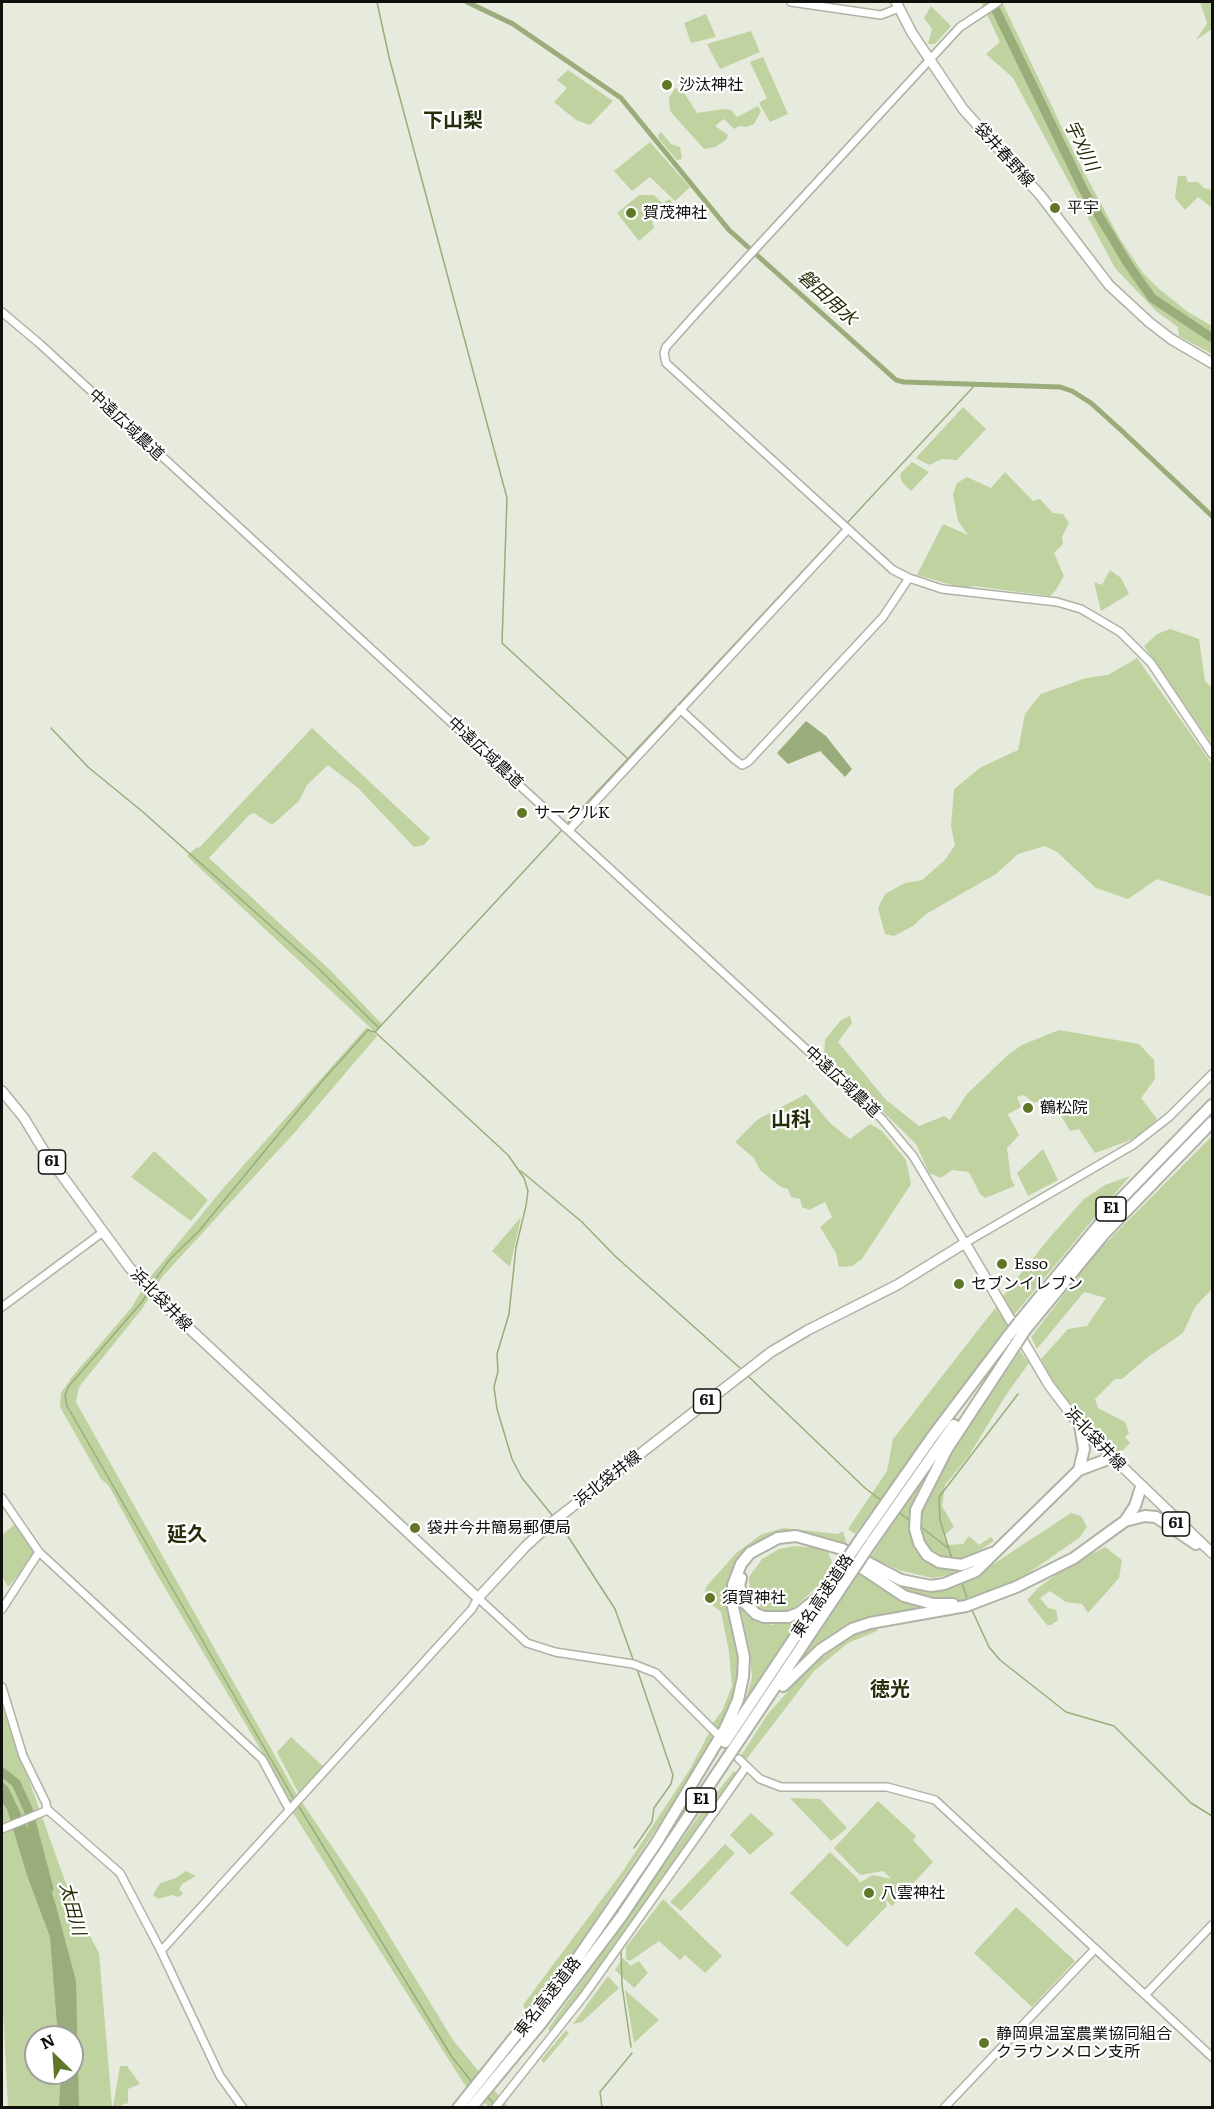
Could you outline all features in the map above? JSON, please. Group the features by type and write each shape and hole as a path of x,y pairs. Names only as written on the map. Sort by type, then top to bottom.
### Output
{"highway":[{"name":"東名高速道路","path":"471,2108 538,2019 621,1917 755,1718 867,1540 1014,1341 1022,1326 1118,1202 1212,1105"},
{"name":"東名高速道路","path":"1022,1326 1103,1235 1212,1122"},
{"path":"1002,1549 962,1565 939,1562 927,1555 919,1543 915,1529 916,1510 947,1449 1014,1341"},
{"path":"1079,1470 1084,1449 1080,1426"},
{"path":"656,1845 725,1729 738,1700 744,1677 744,1657 733,1607 732,1585 741,1564 750,1553 778,1538 796,1536 814,1539 842,1549 893,1577 931,1586 960,1579 976,1571 1002,1549 1079,1470 1111,1458"},
{"path":"1125,1521 1135,1506 1141,1487"},
{"path":"755,1718 806,1662 834,1639 852,1629 870,1623 966,1606 1074,1557 1125,1521 1145,1515 1156,1517 1196,1544"},
{"path":"832,1583 799,1613 774,1618 756,1614 749,1608 744,1602 740,1585 746,1567 762,1551 779,1543 796,1542 839,1552 904,1596 933,1604 965,1604 991,1596"},
{"name":"東名高速道路","path":"458,2108 538,2019 832,1583 846,1571"}],"main road":[{"name":"袋井春野線","path":"897,5 969,116 1040,195 1109,285 1149,322 1212,363"},
{"name":"浜北袋井線","path":"2,1091 24,1118 44,1151 103,1232 149,1288 478,1598 526,1546 550,1524 771,1352 808,1330 897,1285 965,1243 1049,1385 1080,1426 1212,1553"},
{"name":"浜北袋井線","path":"1141,1487 1212,1560"}],"street":[{"path":"791,2 881,15 897,5"},
{"path":"998,2 960,27 930,58 700,309 663,352 666,363 883,562 909,578 942,589 968,594 1057,602 1104,620 1137,646 1212,754"},
{"name":"中遠広域農道","path":"2,312 40,344 882,1119 914,1156 965,1243"},
{"path":"569,830 848,529"},
{"path":"680,710 734,759 742,765 746,763 883,617 909,578"},
{"path":"965,1243 1133,1145 1169,1118 1212,1074"},
{"path":"2,1306 103,1232"},
{"path":"2,1498 39,1552 262,1759 289,1809"},
{"path":"2,1609 39,1552"},
{"path":"162,1951 472,1609 478,1598 527,1643 555,1652 633,1664 656,1673 718,1735"},
{"path":"2,1687 23,1756 46,1803 45,1810"},
{"path":"739,1759 760,1779 782,1787 887,1787 935,1800 1212,2057"},
{"path":"495,2108 584,1997 746,1767"},
{"path":"2,1829 45,1810"},
{"path":"45,1810 63,1821 120,1873 162,1951 220,2076 243,2108"},
{"path":"1145,1995 1212,1925"},
{"path":"944,2108 1095,1949"}],"shaded area":[{"path":"981,2 1002,2 1079,163 1120,239 1143,273 1158,288 1188,312 1212,326 1212,354 1179,336 1178,327 1156,311 1115,268 1013,78 986,54 1000,42"},
{"path":"1200,2 1212,2 1212,29 1196,40 1207,23"},
{"path":"931,6 951,26 935,44 928,44 932,29 924,18"},
{"path":"706,14 716,37 691,43 684,23"},
{"path":"751,31 760,52 720,69 707,44"},
{"path":"763,57 788,114 770,122 759,103 767,98 750,62"},
{"path":"568,70 613,101 590,125 576,120 554,102 567,88 557,80"},
{"path":"675,88 683,91 697,113 724,109 731,110 737,117 758,106 761,111 754,124 747,127 739,126 734,129 724,119 715,126 728,135 726,140 715,147 704,149 670,111 669,98"},
{"path":"661,132 671,144 680,147 682,159 677,160 659,139 658,135"},
{"path":"650,142 690,187 675,201 650,177 632,191 614,171"},
{"path":"1178,176 1186,176 1188,182 1198,182 1204,188 1212,190 1212,208 1198,197 1185,210 1175,198"},
{"path":"639,195 654,195 662,203 670,199 673,204 659,212 650,203 644,204 641,209 652,221 654,228 639,241 617,213"},
{"path":"963,407 986,429 957,460 942,459 929,465 916,458"},
{"path":"912,462 929,472 911,491 902,482 900,474"},
{"path":"1005,472 1033,501 1040,499 1053,513 1063,514 1069,523 1062,537 1063,544 1054,553 1064,576 1055,591 1050,596 974,586 963,588 917,575 943,524 968,535 958,521 953,494 957,483 967,477 991,488"},
{"path":"1110,570 1121,578 1129,594 1101,611 1094,582 1102,585"},
{"path":"1170,629 1199,639 1205,681 1212,688 1212,744 1144,646 1157,634"},
{"path":"1137,658 1212,764 1212,897 1157,879 1128,899 1096,888 1057,852 1045,846 1018,854 996,874 926,914 913,926 894,936 885,934 878,908 885,894 905,883 922,880 945,860 955,845 951,827 954,789 981,767 1018,750 1025,714 1041,694 1086,678 1108,675"},
{"path":"806,721 826,736 852,769 845,777 820,751 788,764 777,753"},
{"path":"312,728 430,838 424,845 414,847 358,788 328,765 307,785 299,801 272,825 254,813 249,815 209,858 330,970 382,1024 375,1032 187,856 197,847 199,848"},
{"path":"850,1016 852,1023 838,1042 886,1100 919,1126 944,1116 950,1120 967,1094 1009,1054 1022,1045 1059,1030 1139,1044 1154,1060 1155,1079 1141,1098 1157,1119 1144,1132 1128,1141 1095,1153 1079,1129 1070,1131 1050,1097 1034,1103 1024,1095 1017,1097 1021,1107 1008,1114 1000,1100 1019,1135 1007,1148 1011,1179 1015,1186 985,1198 980,1194 969,1172 952,1170 941,1178 929,1173 916,1144 824,1054 825,1040 841,1020"},
{"path":"367,1027 377,1036 296,1131 162,1277 142,1309 79,1387 76,1402 297,1795 360,1888 453,2040 508,2107 489,2107 464,2084 290,1808 265,1757 155,1571 109,1486 101,1479 60,1407 61,1393 72,1377 132,1307 147,1281 225,1186"},
{"path":"806,1094 830,1123 850,1139 870,1124 882,1131 906,1160 911,1184 862,1259 852,1266 839,1267 836,1253 820,1227 832,1217 825,1202 809,1210 802,1207 800,1199 791,1197 788,1189 781,1187 760,1170 754,1158 735,1142 757,1120"},
{"path":"1212,1136 1212,1289 1195,1307 1183,1333 1148,1357 1122,1379 1115,1379 1095,1399 1098,1408 1125,1422 1129,1433 1125,1437 1130,1443 1119,1454 1066,1405 1041,1359 1068,1329 1087,1326 1106,1298 1084,1292 1037,1349 1031,1337 1096,1253"},
{"path":"1043,1149 1058,1180 1028,1196 1017,1173"},
{"path":"154,1151 208,1200 191,1221 131,1177"},
{"path":"1130,1176 1014,1315 1003,1296 1050,1237 1084,1199 1105,1185"},
{"path":"521,1217 510,1267 492,1251"},
{"path":"996,1307 1009,1325 855,1534 848,1529 887,1471 893,1439"},
{"path":"1020,1351 1029,1363 1006,1395 968,1457 945,1485 942,1506 954,1527 943,1536 949,1545 963,1544 969,1536 979,1545 991,1537 994,1541 966,1559 948,1560 931,1549 917,1535 922,1507 948,1457"},
{"path":"918,1481 921,1483 916,1514 927,1555 955,1565 955,1574 932,1578 899,1570 871,1557"},
{"path":"1071,1513 1081,1516 1087,1527 1079,1538 1011,1585 960,1601 923,1598 902,1591 863,1563 907,1587 946,1587 986,1569"},
{"path":"15,1524 39,1552 8,1587 2,1576 2,1535"},
{"path":"784,1528 838,1534 843,1531 847,1545 818,1537 768,1538 732,1580 741,1687 721,1737 709,1728 722,1711 732,1686 729,1652 721,1612 704,1598 706,1587 736,1553 762,1534"},
{"path":"795,1546 819,1548 828,1552 832,1562 823,1581 795,1607 785,1611 761,1610 750,1599 749,1577 762,1559 779,1549"},
{"path":"1105,1547 1122,1560 1119,1578 1088,1613 1082,1604 1066,1602 1050,1591 1040,1598 1048,1608 1056,1610 1058,1620 1047,1625 1027,1600 1038,1588 1061,1571"},
{"path":"859,1572 933,1609 887,1616 819,1647 794,1666"},
{"path":"740,1607 753,1620 773,1625 802,1614 743,1709 752,1677 749,1646"},
{"path":"878,1626 877,1631 848,1643 814,1671 745,1761 739,1759 767,1715 811,1665 852,1636"},
{"path":"2,1705 74,1906 99,1953 112,2107 8,2107 2,1989"},
{"path":"710,1731 718,1737 536,2008 529,2012 526,2011 523,2005 623,1871 690,1769"},
{"path":"291,1737 324,1767 299,1794 277,1752"},
{"path":"734,1771 739,1774 553,2035 548,2029 702,1811"},
{"path":"2,1781 8,1787 32,1837 55,1902 76,1981 77,2025 57,2025 50,1937 27,1875 7,1809 2,1802"},
{"path":"790,1798 820,1799 847,1828 831,1841"},
{"path":"878,1801 916,1836 913,1840 933,1862 892,1906 885,1899 887,1906 847,1947 790,1893 830,1852 859,1880 859,1883 873,1875 891,1879 884,1871 860,1875 834,1848"},
{"path":"751,1813 774,1834 750,1855 730,1835"},
{"path":"725,1844 735,1853 681,1911 670,1902"},
{"path":"186,1871 196,1876 182,1884 179,1890 183,1893 179,1897 172,1895 158,1899 153,1895 160,1883 176,1878"},
{"path":"663,1899 722,1956 705,1973 685,1955 680,1960 659,1941 630,1961 626,1959 626,1947"},
{"path":"1016,1907 1075,1961 1032,2007 974,1953"},
{"path":"623,1958 631,1966 639,1961 648,1973 634,1988 615,1970"},
{"path":"608,1976 619,1988 582,2022 573,2024"},
{"path":"625,1990 659,2020 634,2043"},
{"path":"566,2030 569,2033 544,2063 541,2060"},
{"path":"120,2066 127,2066 140,2084 128,2089 128,2103 122,2105 123,2107 113,2107"},
{"path":"60,2085 78,2085 79,2107 59,2107"}],"waterway":[{"path":"377,2 389,57 507,498 502,643 627,758"},
{"name":"磐田用水","path":"467,2 513,24 621,98 729,230 896,380 1060,387 1072,391 1091,403 1212,516"},
{"name":"宇刈川","path":"992,2 1084,191 1128,264 1152,298 1212,338"},
{"path":"847,523 975,385"},
{"path":"567,824 842,529"},
{"path":"51,728 88,767 143,812 318,968 378,1027"},
{"path":"376,1031 562,830"},
{"path":"151,1285 170,1259 199,1231 323,1080 368,1030 375,1032 508,1155 524,1178 528,1191 526,1206 516,1247 509,1314 497,1354 498,1371 494,1387 497,1409 512,1459 522,1478 552,1515"},
{"path":"521,1171 582,1222 615,1256 740,1368"},
{"path":"148,1292 142,1302 69,1386 65,1395 67,1406 295,1801"},
{"path":"748,1376 865,1488 882,1501"},
{"path":"952,1559 940,1520 939,1497 1018,1394"},
{"path":"898,1512 911,1521"},
{"path":"560,1524 615,1609 634,1662"},
{"path":"921,1527 948,1548"},
{"path":"962,1583 968,1601"},
{"path":"971,1608 989,1647 1000,1660 1066,1712 1114,1726 1191,1803 1212,1816"},
{"path":"634,1848 652,1822 654,1808 671,1784 673,1775 637,1669"},
{"name":"太田川","path":"2,1772 16,1783 28,1809 49,1889"},
{"path":"298,1805 452,2057 472,2082"},
{"path":"631,2047 622,1985 621,1950 656,1900"},
{"path":"602,2108 600,2092 632,2053"},
{"path":"487,2096 494,2104"}],"place":[{"name":"沙汰神社","path":"667,85"},
{"name":"平宇","path":"1055,208"},
{"name":"賀茂神社","path":"631,213"},
{"name":"サークルK","path":"522,813"},
{"name":"鶴松院","path":"1028,1108"},
{"name":"Esso","path":"1002,1264"},
{"name":"セブンイレブン","path":"959,1284"},
{"name":"袋井今井簡易郵便局","path":"415,1528"},
{"name":"須賀神社","path":"710,1598"},
{"name":"八雲神社","path":"869,1893"},
{"name":"静岡県温室農業協同組合 クラウンメロン支所","path":"984,2043"}],"district":[{"name":"下山梨","path":"453,121"},
{"name":"山科","path":"791,1120"},
{"name":"延久","path":"187,1535"},
{"name":"徳光","path":"890,1690"}]}
